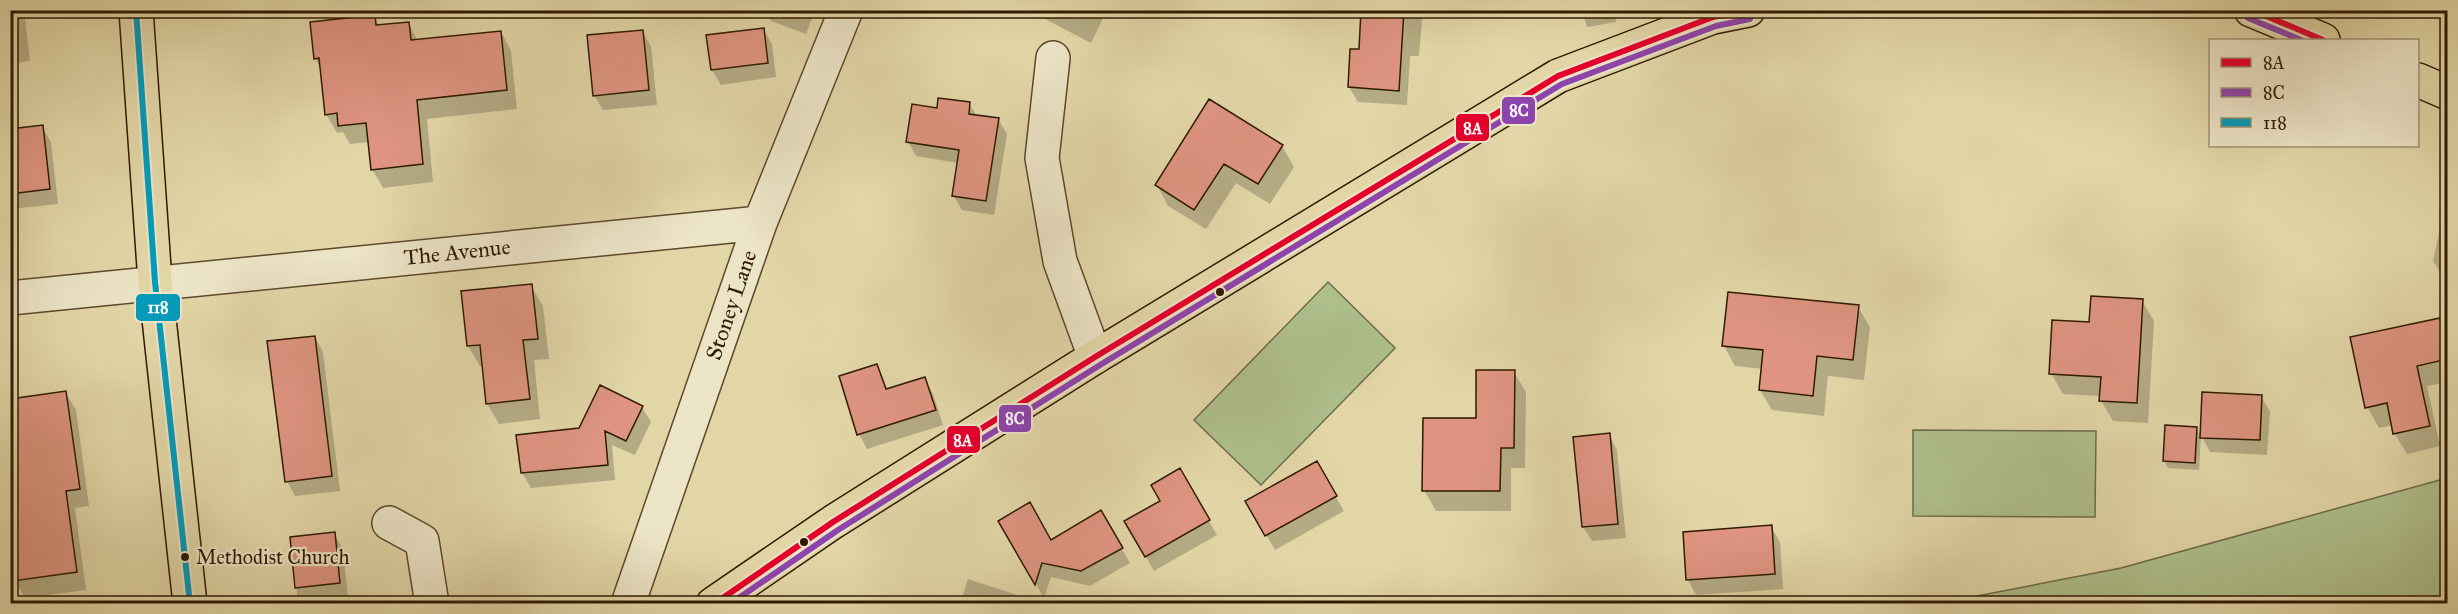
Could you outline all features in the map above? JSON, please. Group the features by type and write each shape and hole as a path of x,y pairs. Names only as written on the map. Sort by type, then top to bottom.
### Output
{"main road":[{"path":"136,10 155,282 190,603"},
{"path":"713,603 833,522 1095,357 1558,76 1713,17 1748,10"},
{"path":"2251,10 2321,39"},
{"path":"2419,80 2448,93"}],"street":[{"name":"Stoney Lane","path":"628,603 760,223 846,10"},
{"path":"1053,58 1042,158 1060,261 1095,357"},
{"name":"The Avenue","path":"10,298 760,223"},
{"path":"389,523 422,541 432,603"}],"green space":[{"path":"1328,282 1395,348 1261,485 1194,420"},
{"path":"1913,430 2096,431 2095,517 1913,516"},
{"path":"2447,478 2447,603 1941,603 2121,568"}],"building":[{"path":"1361,10 1404,10 1399,91 1348,87 1350,49 1359,49"},
{"path":"375,15 376,25 409,22 411,40 501,31 507,90 417,100 423,164 371,170 366,123 338,126 337,113 325,115 319,58 314,59 310,22"},
{"path":"764,28 768,63 711,70 706,35"},
{"path":"643,30 649,90 593,96 587,35"},
{"path":"938,98 970,102 969,114 999,118 986,201 952,196 959,150 906,142 912,104 937,108"},
{"path":"1209,99 1283,145 1258,184 1224,164 1194,210 1155,185"},
{"path":"43,125 50,189 10,194 10,129"},
{"path":"532,284 538,339 523,340 530,399 486,404 480,345 467,346 461,291"},
{"path":"1728,292 1859,305 1853,360 1817,356 1813,396 1759,390 1763,350 1722,346"},
{"path":"2091,296 2143,299 2137,403 2099,401 2101,377 2049,374 2052,320 2089,322"},
{"path":"2440,318 2448,359 2417,366 2430,426 2393,434 2387,403 2365,408 2350,337"},
{"path":"315,336 332,476 285,482 267,341"},
{"path":"877,364 886,389 925,377 936,410 857,435 839,376"},
{"path":"1476,370 1515,370 1514,448 1501,448 1500,491 1422,491 1423,418 1476,418"},
{"path":"600,385 643,406 626,441 605,431 608,465 521,473 516,435 579,428"},
{"path":"66,391 80,489 66,491 77,572 13,581 10,559 10,399"},
{"path":"2202,392 2262,395 2260,440 2200,438"},
{"path":"2165,425 2197,427 2195,463 2163,461"},
{"path":"1610,433 1618,524 1582,527 1573,437"},
{"path":"1317,461 1337,496 1265,536 1245,501"},
{"path":"1180,468 1210,520 1145,557 1124,521 1160,501 1151,485"},
{"path":"1030,502 1051,540 1101,510 1123,548 1081,571 1042,563 1035,585 998,521"},
{"path":"1772,525 1775,574 1686,580 1683,532"},
{"path":"335,532 340,583 295,588 290,537"}],"transit line":[{"name":"118","path":"136,10 155,282 190,604"},
{"name":"8A","path":"714,604 833,522 1095,357 1558,76 1713,17 1745,10"},
{"name":"8A","path":"2252,10 2321,39"},
{"name":"8C","path":"2248,18 2299,39"},
{"name":"8C","path":"730,604 838,530 1100,365 1562,84 1716,26 1750,19"}],"place":[{"name":"Methodist Church","path":"185,557"}]}
